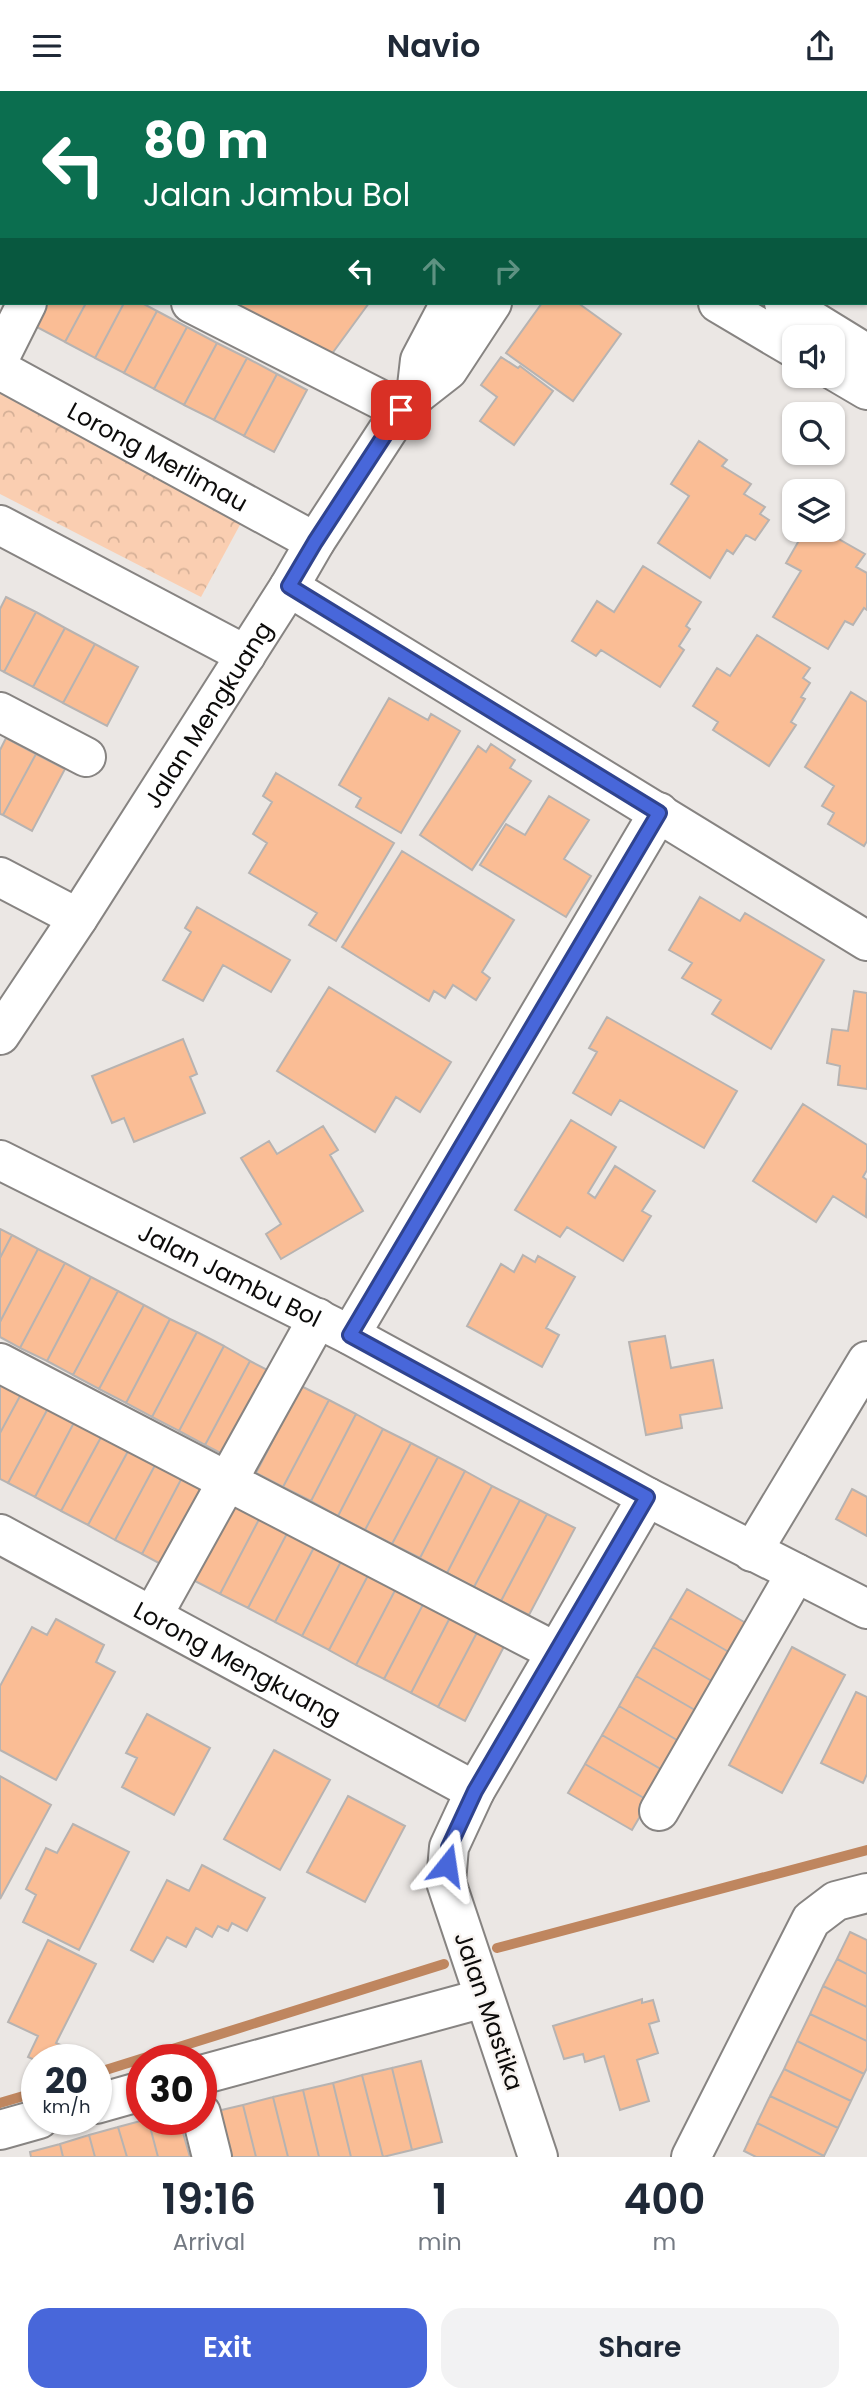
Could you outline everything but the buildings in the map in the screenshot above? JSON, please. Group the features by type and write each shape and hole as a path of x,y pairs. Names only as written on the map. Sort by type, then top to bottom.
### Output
{"street":[{"path":"0,358 26,305"},
{"path":"195,305 409,403"},
{"name":"Jalan Mengkuang","path":"409,403 420,360 449,305"},
{"name":"Jalan Mengkuang","path":"0,1035 78,918 315,542 409,403 448,370 491,305"},
{"path":"721,305 782,341"},
{"path":"787,305 867,354"},
{"name":"Lorong Merlimau","path":"0,370 315,542"},
{"path":"845,377 867,390"},
{"path":"0,525 246,655"},
{"path":"289,586 867,941"},
{"path":"0,712 86,757"},
{"path":"153,1615 227,1481 334,1327 659,813"},
{"path":"0,877 78,918"},
{"name":"Jalan Jambu Bol","path":"0,1160 334,1327 647,1497 867,1609"},
{"path":"752,1552 867,1361"},
{"path":"0,1363 556,1652"},
{"name":"Jalan Mastika","path":"538,2157 446,1882 449,1847 475,1791 647,1497"},
{"name":"Lorong Mengkuang","path":"0,1534 475,1791"},
{"path":"659,1811 796,1573"},
{"path":"691,2157 811,1920 836,1901 867,1893"},
{"path":"217,2071 484,1998"},
{"path":"0,2130 21,2124"},
{"path":"206,2135 212,2157"}],"green space":[{"path":"0,378 248,510 201,597 0,494"}],"waterway":[{"path":"497,1948 867,1850"},
{"path":"112,2068 444,1964"},
{"path":"0,2103 21,2097"}],"route":[{"path":"401,410 289,586 659,813 350,1335 647,1497 475,1791 449,1847 447,1865"}]}
